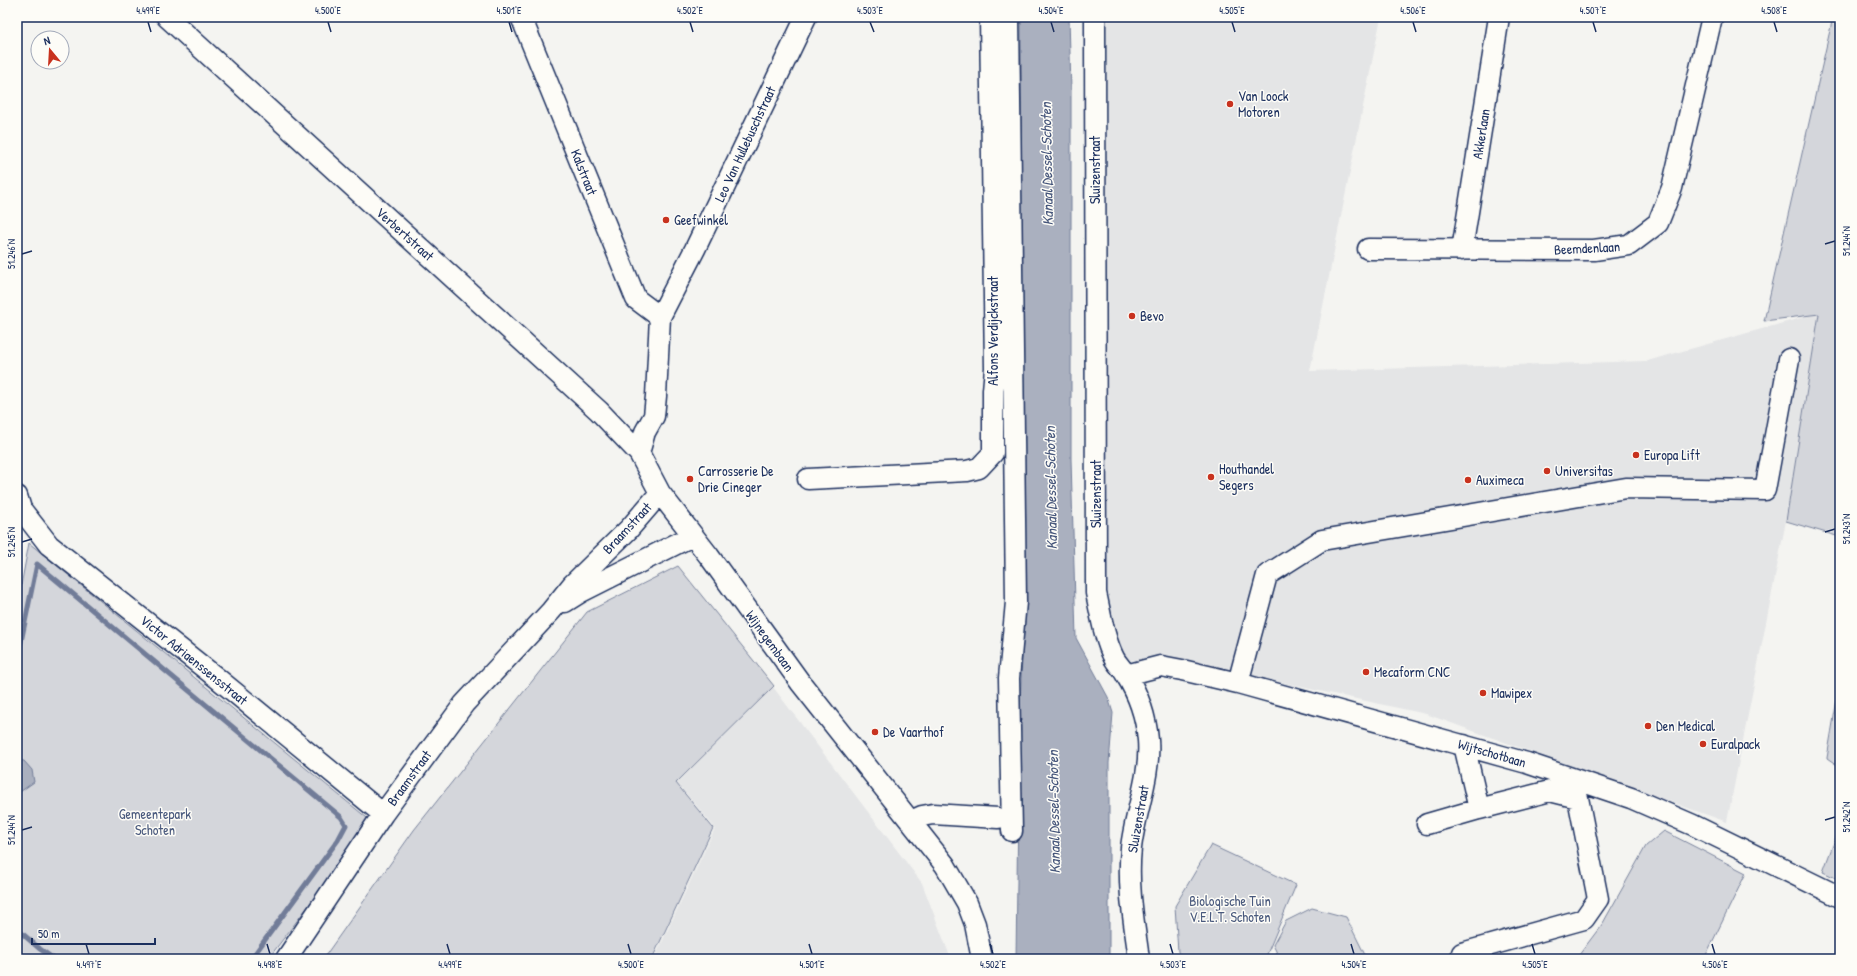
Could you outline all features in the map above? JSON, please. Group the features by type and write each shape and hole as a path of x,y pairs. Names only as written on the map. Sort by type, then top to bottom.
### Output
{"street":[{"name":"Verbertstraat","path":"167,17 599,411 639,453"},
{"name":"Kalstraat","path":"521,17 636,300 660,317"},
{"name":"Leo Van Hullebuschstraat","path":"639,453 645,432 654,416 660,317 715,208 806,17"},
{"name":"Alfons Verdijckstraat","path":"808,478 967,470 978,468 993,453 995,360 990,17"},
{"path":"911,820 933,814 1005,825 1009,678 1016,602 1009,17"},
{"name":"Sluizenstraat","path":"1095,17 1096,593 1105,635 1114,658 1126,675 1138,699 1144,715 1148,741 1147,768 1131,847 1130,875 1138,959"},
{"name":"Akkerlaan","path":"1462,250 1499,17"},
{"name":"Beemdenlaan","path":"1368,250 1594,250 1629,245 1658,223 1672,188 1712,17"},
{"path":"1238,683 1268,575 1322,540 1626,488 1765,490 1790,359"},
{"name":"Wijnegembaan","path":"639,453 660,493 709,556 800,682 911,820 945,865 967,903 975,924 982,959"},
{"name":"Braamstraat","path":"286,959 382,814 464,704 551,611 572,585 630,529 660,493"},
{"name":"Victor Adriaenssensstraat","path":"17,496 21,509 49,545 217,678 382,814"},
{"name":"Braamstraat","path":"551,611 581,592 692,536"},
{"name":"Braamstraat","path":"594,563 606,579"},
{"name":"Wijtschotbaan","path":"1126,675 1161,666 1238,683 1464,745 1577,788 1631,798 1693,825 1840,897"},
{"path":"1464,745 1479,809"},
{"path":"1427,824 1550,791 1577,788 1598,899 1584,919 1462,953"}],"shaded area":[{"path":"1099,17 1381,17 1310,371 1647,361 1819,313 1786,521 1727,822 1426,714 1171,659 1116,661 1093,590"},
{"path":"773,687 922,883 951,959 654,959 715,828 677,783"}],"green space":[{"path":"1833,17 1840,17 1840,537 1786,521 1819,314 1764,321"},
{"name":"Gemeentepark Schoten","path":"29,543 372,822 268,959 17,959 17,607"},
{"path":"678,566 774,686 676,783 713,828 652,959 323,959 414,830 587,612"},
{"path":"1840,681 1840,767 1827,758"},
{"path":"1840,826 1840,880 1823,872"},
{"path":"1664,831 1746,873 1704,959 1690,956 1688,959 1576,959 1603,923 1646,846"},
{"name":"Biologische Tuin V.E.L.T. Schoten","path":"1211,845 1296,885 1265,959 1185,959 1178,952 1175,906"},
{"path":"1312,908 1346,917 1367,959 1280,959 1273,945 1286,921"}],"water":[{"name":"Kanaal Dessel-Schoten","path":"1021,17 1069,17 1071,90 1071,459 1076,638 1108,697 1113,713 1109,763 1109,959 1016,959 1019,727 1023,636"},
{"path":"17,760 24,761 32,770 34,782 17,794"}],"waterway":[{"path":"17,661 37,564 341,817 346,825 338,840 251,959"},
{"path":"17,929 54,959"}],"place":[{"name":"Van Loock Motoren","path":"1230,104"},
{"name":"Geefwinkel","path":"666,220"},
{"name":"Bevo","path":"1132,316"},
{"name":"Europa Lift","path":"1636,455"},
{"name":"Universitas","path":"1547,471"},
{"name":"Houthandel Segers","path":"1211,477"},
{"name":"Carrosserie De Drie Cineger","path":"690,479"},
{"name":"Auximeca","path":"1468,480"},
{"name":"Mecaform CNC","path":"1366,672"},
{"name":"Mawipex","path":"1483,693"},
{"name":"Den Medical","path":"1648,726"},
{"name":"De Vaarthof","path":"875,732"},
{"name":"Euralpack","path":"1703,744"}]}
